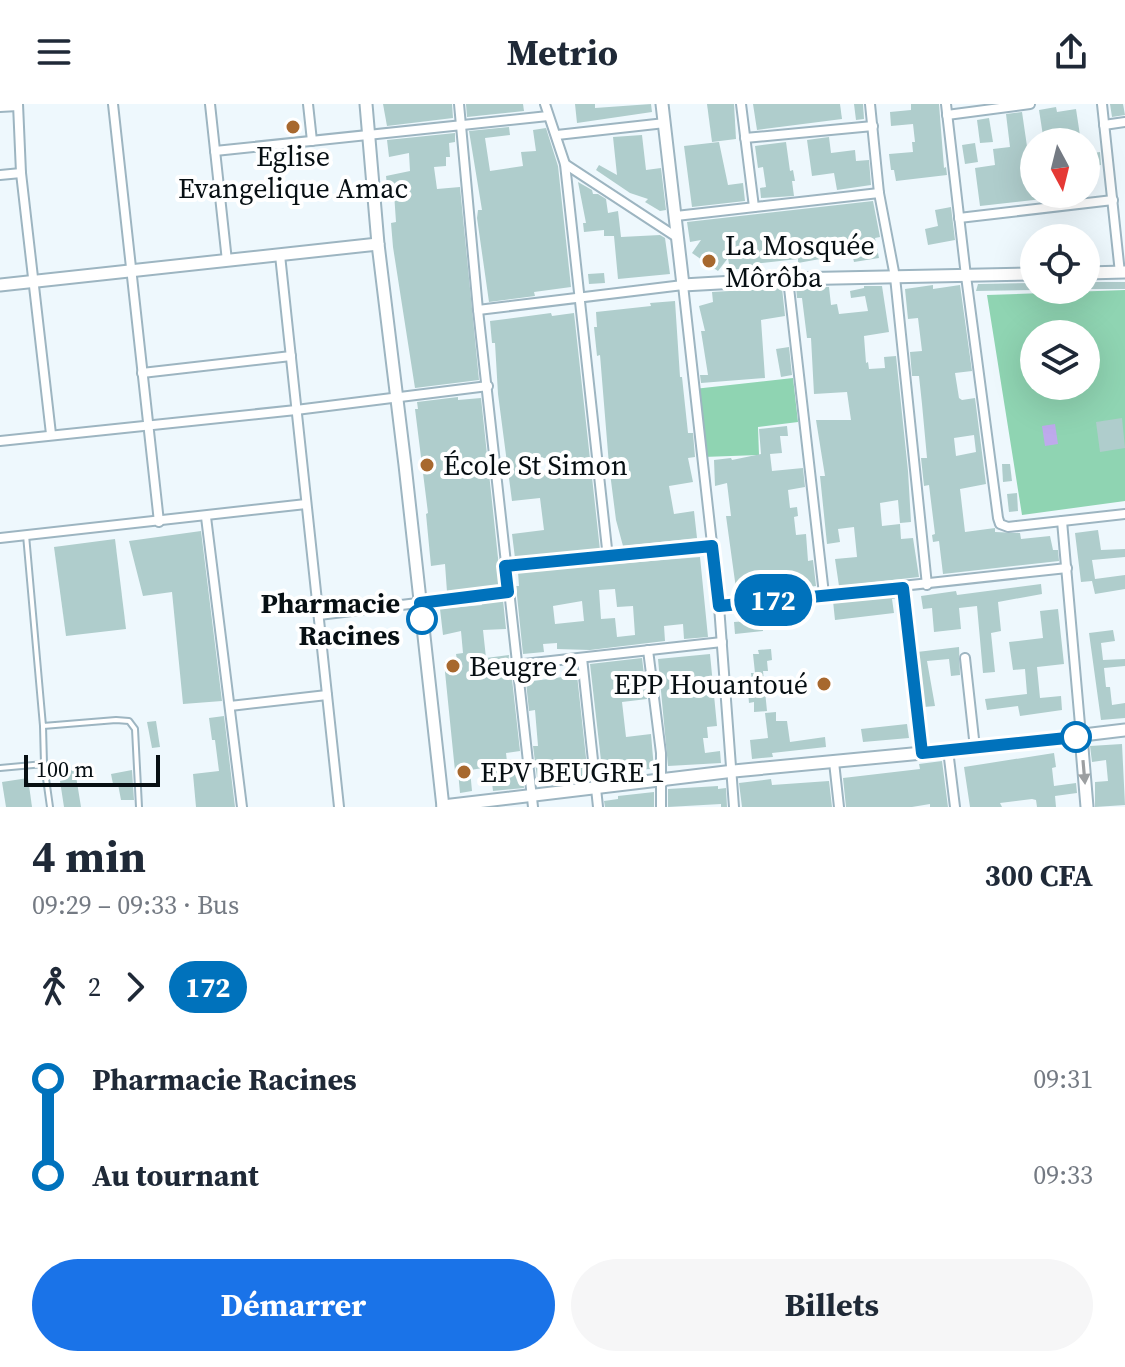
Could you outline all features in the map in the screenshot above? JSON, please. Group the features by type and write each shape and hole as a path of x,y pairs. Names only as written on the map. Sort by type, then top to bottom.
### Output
{"street":[{"path":"113,104 159,522"},
{"path":"210,104 227,261"},
{"path":"308,104 312,141"},
{"path":"366,104 378,244 443,806"},
{"path":"459,104 515,665 533,807"},
{"path":"545,104 565,164 608,558"},
{"path":"662,104 719,606 734,771 734,807"},
{"path":"741,104 754,207"},
{"path":"870,104 879,193 895,277 927,585"},
{"path":"946,104 1000,524 1008,527 1125,514"},
{"path":"947,115 1030,104"},
{"path":"1100,273 1123,272 1102,104"},
{"path":"0,107 18,105 21,173 51,434"},
{"path":"215,151 548,116"},
{"path":"1104,125 1125,122"},
{"path":"557,135 665,123"},
{"path":"745,138 873,126"},
{"path":"565,164 678,238"},
{"path":"0,175 21,173"},
{"path":"676,216 879,193"},
{"path":"959,218 1113,200"},
{"path":"0,285 378,244"},
{"path":"280,255 339,807"},
{"path":"478,310 683,285 788,279 1020,274"},
{"path":"788,279 824,594"},
{"path":"142,373 291,356"},
{"path":"0,441 488,386"},
{"path":"0,538 306,504"},
{"path":"206,517 242,807"},
{"path":"1062,521 1087,807"},
{"path":"505,566 712,546"},
{"path":"719,606 1067,568"},
{"path":"903,588 922,753"},
{"path":"319,615 508,592"},
{"path":"515,665 722,642"},
{"path":"648,650 661,753 661,807"},
{"path":"582,658 598,807"},
{"path":"965,658 975,748"},
{"path":"230,706 327,695"},
{"path":"434,807 734,771 1125,730"},
{"path":"948,750 955,807"},
{"path":"834,762 839,807"}],"lane":[{"path":"26,535 50,807"},
{"path":"43,726 129,721 135,729 139,807"},
{"path":"0,768 44,764"}],"green space":[{"path":"1125,290 1125,501 1022,515 987,295 1020,294 1020,304 1100,304 1100,291"},
{"path":"793,378 798,422 758,427 759,455 703,457 694,389"}],"shaded area":[{"path":"1055,424 1058,444 1045,446 1042,426"}],"building":[{"path":"383,104 452,104 453,118 387,126"},
{"path":"466,104 523,104 524,111 467,117"},
{"path":"575,104 595,104 595,108 651,104 652,112 577,123"},
{"path":"707,104 734,104 736,139 712,142"},
{"path":"753,104 840,104 842,119 757,130"},
{"path":"854,104 863,104 864,119 856,120"},
{"path":"911,104 939,104 947,175 896,181 889,154 913,152 912,142 915,142 913,124 891,126 890,112 911,110"},
{"path":"1110,104 1123,104 1125,115 1112,117"},
{"path":"1056,107 1057,112 1076,109 1079,128 1042,128 1039,110"},
{"path":"1022,112 1024,128 1020,128 1020,201 980,206 975,168 995,165 993,149 1010,147 1006,114"},
{"path":"989,118 993,142 980,143 977,120"},
{"path":"509,127 510,135 485,138 490,171 523,166 521,152 536,151 533,130 546,128 558,166 571,287 489,302 477,218 478,210 482,210 469,131"},
{"path":"455,133 455,142 449,143 450,157 446,157 446,166 434,167 437,189 460,187 479,380 415,388 393,247 391,223 396,222 394,193 388,194 386,176 410,171 409,153 389,157 387,140"},
{"path":"642,135 646,170 661,168 666,210 660,211 645,202 648,199 630,193 596,170 599,165 617,175 613,137"},
{"path":"829,137 831,153 855,150 856,161 869,160 871,185 837,190 834,173 812,176 807,140"},
{"path":"719,142 728,185 743,183 745,201 692,207 684,146"},
{"path":"786,142 790,171 793,170 795,181 792,181 794,196 761,198 760,188 766,187 763,167 758,168 755,146"},
{"path":"975,143 978,162 965,164 962,145"},
{"path":"578,182 592,190 593,194 606,199 608,213 618,211 621,237 660,235 665,238 670,274 618,279 614,236 604,236 604,230 584,232 583,223 586,223"},
{"path":"873,201 880,237 875,238 879,258 854,262 851,249 835,251 835,247 817,248 820,259 753,264 754,267 730,270 728,258 718,271 692,253 701,240 690,242 687,222"},
{"path":"951,207 955,240 928,245 925,229 938,226 935,210"},
{"path":"604,273 605,283 589,284 588,274"},
{"path":"1100,282 1125,282 1125,289 1100,289"},
{"path":"1020,283 1020,290 976,291 978,284"},
{"path":"960,285 972,371 955,373 959,398 975,398 986,484 960,489 965,532 995,528 995,532 1020,533 1021,539 1050,536 1053,550 1058,550 1059,561 943,574 939,541 933,542 932,535 935,534 929,485 924,486 921,458 927,458 919,376 912,376 910,352 922,351 918,318 908,319 905,289","holes":["974,435 976,452 956,456 954,438"]},
{"path":"864,286 882,286 889,332 864,336 866,363 869,369 885,368 884,357 896,356 908,471 911,522 900,523 898,500 880,503 882,526 900,524 901,539 913,538 919,577 839,586 835,559 857,557 854,527 838,529 840,542 827,544 820,476 825,476 816,420 851,420 847,392 814,394 811,338 807,338 802,298 797,298 796,287 829,287 831,305 837,304 839,314 868,311 865,296 851,298 850,291"},
{"path":"782,288 785,316 761,320 765,378 701,383 700,375 708,375 701,331 705,331 699,306 713,302 712,292"},
{"path":"675,301 680,377 688,433 693,433 695,457 688,458 693,482 669,486 674,514 694,511 697,538 623,546 616,520 609,465 600,355 597,356 594,327 597,327 596,312"},
{"path":"574,313 600,550 515,558 512,534 544,530 540,498 512,501 490,321","holes":["553,457 554,472 530,475 528,460"]},
{"path":"789,347 792,375 781,377 776,349"},
{"path":"458,397 458,400 481,398 501,586 447,592 445,564 431,566 415,409 418,409 417,402"},
{"path":"1122,418 1125,448 1100,452 1096,422"},
{"path":"787,426 788,436 780,436 782,453 770,454 772,471 803,468 805,487 788,490 790,508 797,507 798,516 794,517 796,535 806,534 808,561 813,560 816,586 737,596 726,516 731,516 727,483 715,486 714,460 761,454 759,429"},
{"path":"1002,464 1010,464 1012,481 1003,482"},
{"path":"1017,493 1018,511 1009,512 1007,494"},
{"path":"1098,530 1101,550 1125,549 1125,557 1092,560 1095,579 1125,575 1125,589 1095,594 1092,581 1081,582 1075,533"},
{"path":"201,531 222,701 183,704 172,592 143,596 129,541"},
{"path":"115,539 126,629 66,636 54,547"},
{"path":"700,557 708,637 684,639 683,624 664,626 665,641 590,650 557,649 557,643 543,644 544,652 523,654 516,586 519,586 518,572","holes":["615,589 617,607 633,606 635,635 617,637 615,618 601,619 599,590","582,601 584,621 555,624 553,606"]},
{"path":"1041,584 1042,594 998,602 1001,631 991,633 995,672 983,673 977,606 959,608 961,629 934,632 932,608 923,609 921,596 956,591 957,595"},
{"path":"896,594 897,598 892,599 894,613 835,620 833,601"},
{"path":"503,600 506,629 483,630 486,658 509,655 520,751 506,753 508,770 522,768 524,788 493,791 490,767 470,770 472,791 460,793 444,662 457,660 456,654 463,653 461,631 443,635 440,609"},
{"path":"1058,609 1064,664 1037,667 1040,698 1061,696 1062,710 1020,716 1018,706 987,710 985,699 1027,694 1025,669 1013,670 1009,642 1043,638 1040,611"},
{"path":"762,620 763,631 735,634 734,622"},
{"path":"1113,630 1115,641 1101,643 1103,660 1125,659 1125,666 1104,668 1106,687 1110,687 1112,705 1125,703 1125,718 1101,720 1089,633"},
{"path":"959,647 960,675 951,676 949,659 927,661 935,706 924,707 917,652"},
{"path":"771,649 772,660 767,661 768,671 763,671 767,711 754,712 754,702 749,703 747,681 752,681 751,673 755,673 753,654 759,654 758,650"},
{"path":"710,654 717,726 707,727 708,738 703,738 705,753 720,751 721,763 668,766 658,659"},
{"path":"642,658 647,699 622,702 626,737 651,734 654,769 618,770 619,776 603,778 590,664"},
{"path":"577,675 588,776 538,785 533,746 538,746 535,710 529,711 526,682"},
{"path":"776,712 776,721 787,721 790,742 825,737 826,747 772,753 773,757 752,759 750,740 768,738 765,713"},
{"path":"224,716 235,807 196,807 193,774 219,771 209,718"},
{"path":"156,721 160,747 152,748 147,722"},
{"path":"907,724 909,738 863,742 861,729"},
{"path":"1122,744 1125,805 1095,807 1095,782 1108,781 1106,760 1092,762 1090,746"},
{"path":"1054,753 1054,786 1076,783 1077,793 1055,796 1056,807 1037,807 1036,800 1032,799 1000,803 1002,807 970,807 964,767"},
{"path":"942,761 948,807 930,807 930,804 846,807 843,778 920,769 919,764"},
{"path":"75,770 81,807 64,807 60,781 65,780 64,771"},
{"path":"132,770 134,800 121,800 118,784 113,784 111,774"},
{"path":"28,778 32,807 6,807 2,782"},
{"path":"771,779 772,785 829,781 832,807 742,807 739,783"},
{"path":"718,786 718,789 726,788 727,807 721,807 721,804 668,807 668,789"},
{"path":"654,792 654,807 605,807 604,801 618,799 618,796"}],"bus line":[{"name":"172","path":"422,619 420,603 508,592 505,566 712,546 719,606 903,588 922,753 1076,737"}],"place":[{"name":"Eglise Evangelique Amac","path":"293,127"},
{"name":"La Mosquée Môrôba","path":"709,261"},
{"name":"École St Simon","path":"427,465"},
{"name":"Pharmacie Racines","path":"422,619"},
{"name":"Beugre 2","path":"453,666"},
{"name":"EPP Houantoué","path":"824,684"},
{"name":"EPV BEUGRE 1","path":"464,772"}]}
